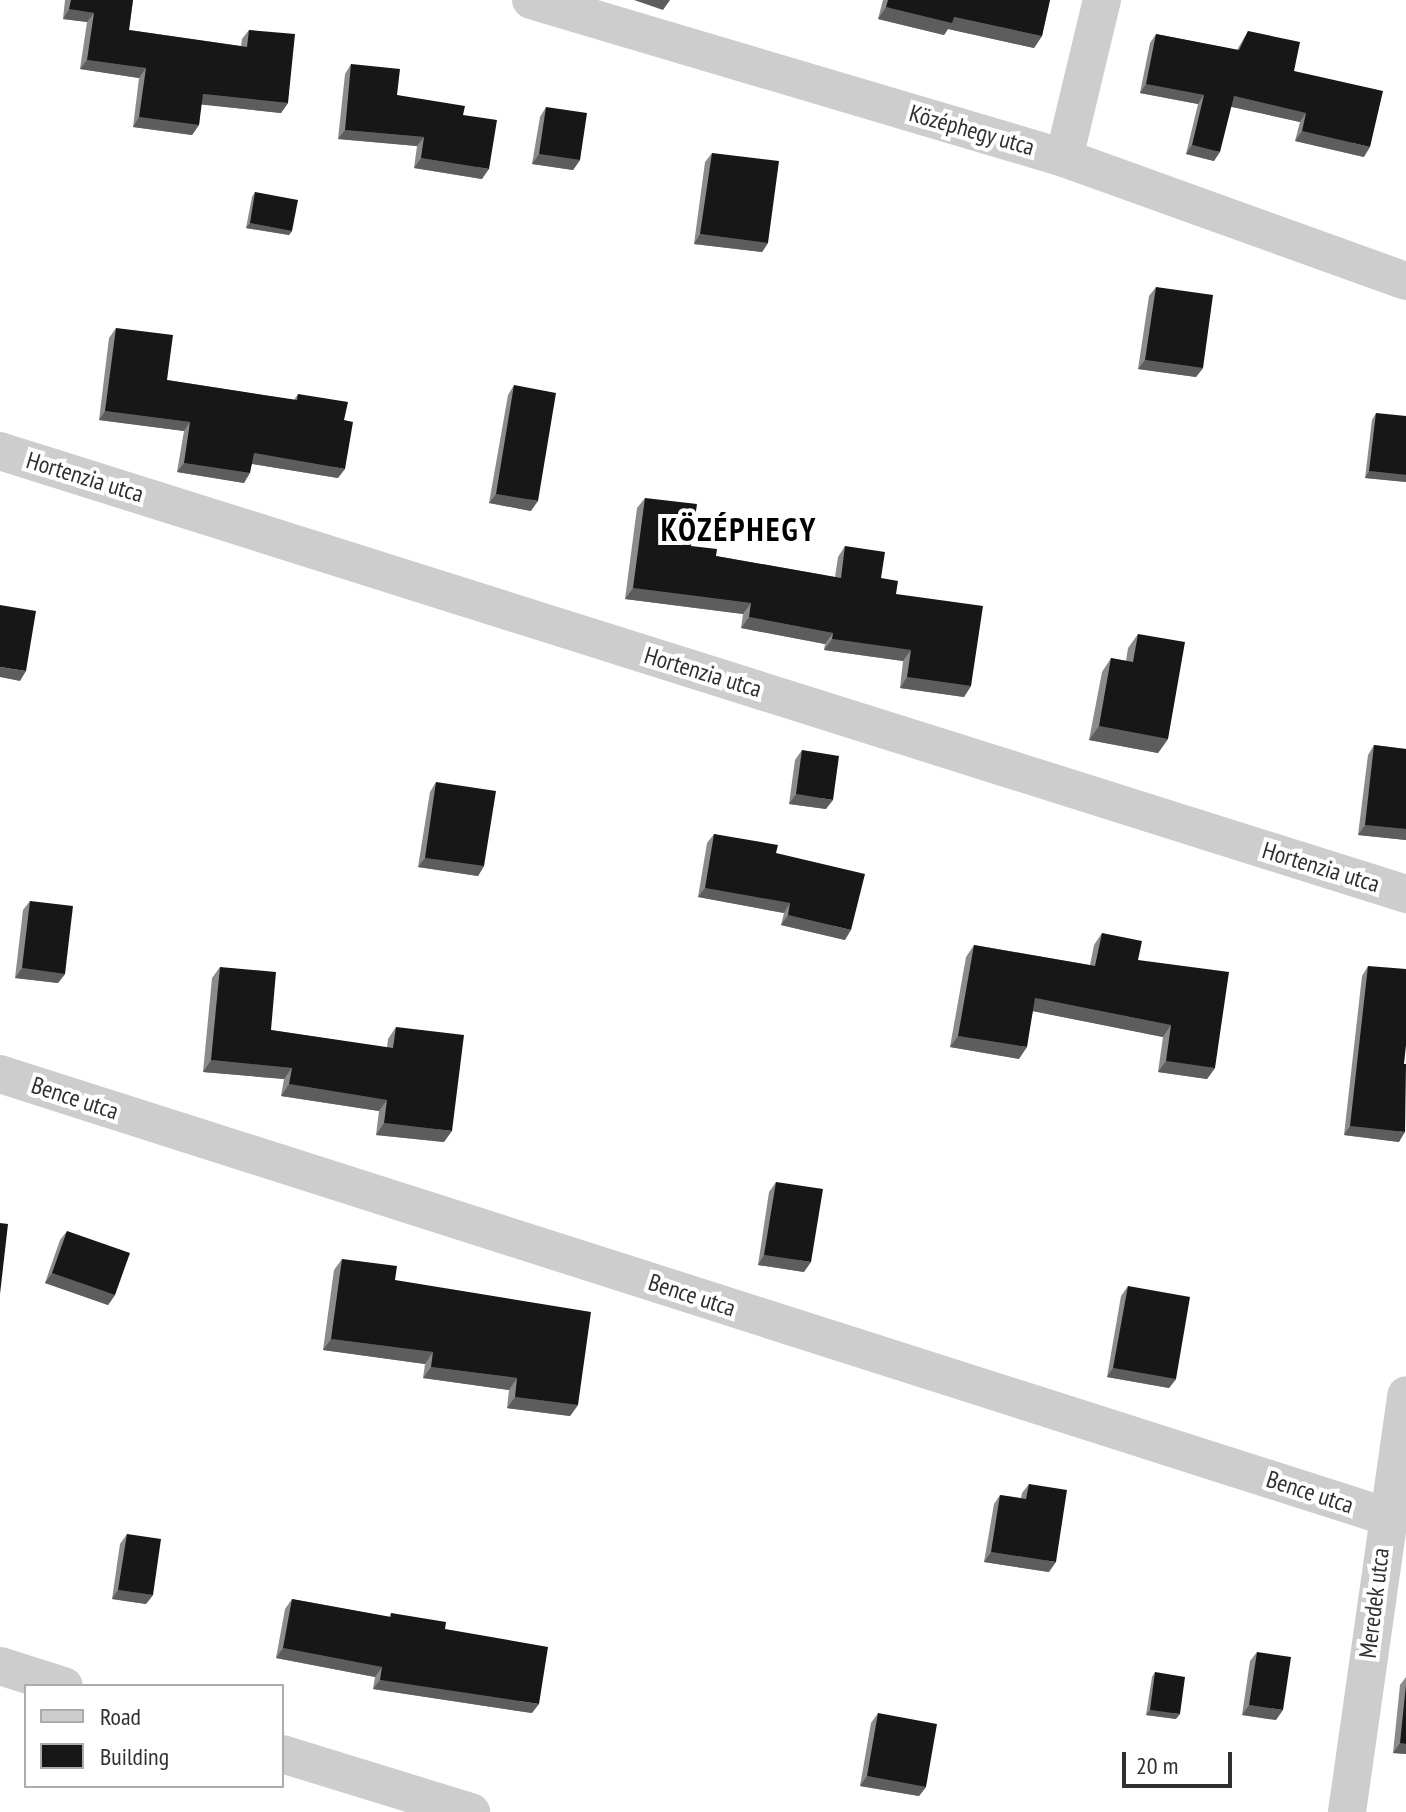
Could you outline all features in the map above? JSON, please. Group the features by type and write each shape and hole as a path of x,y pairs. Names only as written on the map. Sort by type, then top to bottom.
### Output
{"street":[{"name":"Középhegy utca","path":"531,0 1064,158 1406,281"},
{"path":"1064,158 1102,0"},
{"name":"Hortenzia utca","path":"0,451 1406,894"},
{"name":"Bence utca","path":"0,1074 1385,1516"},
{"name":"Meredek utca","path":"1347,1812 1385,1516 1406,1395"},
{"path":"0,1666 58,1684"},
{"path":"284,1755 471,1812"}],"building":[{"path":"71,0 133,0 129,30 247,47 249,30 295,34 288,103 203,94 199,125 139,117 146,68 87,60 94,13 69,9"},
{"path":"888,0 1050,0 1042,36 954,17 952,23 886,7"},
{"path":"1248,31 1300,42 1294,71 1383,91 1370,147 1302,131 1306,113 1234,96 1220,152 1192,145 1204,95 1146,84 1156,34 1239,50"},
{"path":"351,64 400,69 397,95 465,106 463,115 497,120 489,169 421,158 424,137 345,130"},
{"path":"546,107 587,113 580,160 539,154"},
{"path":"712,153 779,161 768,243 700,234"},
{"path":"255,192 298,200 292,231 250,223"},
{"path":"1156,287 1213,295 1203,368 1145,360"},
{"path":"116,328 173,335 167,380 297,400 298,394 348,402 344,420 353,422 345,469 254,453 250,473 184,463 190,422 105,411"},
{"path":"514,385 556,393 538,501 496,494"},
{"path":"1376,413 1406,416 1406,475 1369,471"},
{"path":"645,498 697,504 691,546 717,549 716,556 841,578 845,546 885,552 881,578 898,581 896,594 983,606 971,686 907,677 911,650 832,639 833,633 749,617 751,603 633,588"},
{"path":"0,605 36,611 26,671 0,667"},
{"path":"1138,634 1185,642 1168,739 1099,726 1111,658 1133,662"},
{"path":"1374,745 1406,749 1406,829 1365,825"},
{"path":"802,750 839,756 833,800 796,794"},
{"path":"436,782 496,791 484,866 425,858"},
{"path":"714,834 778,845 776,853 865,874 851,930 788,915 790,903 705,888"},
{"path":"30,901 73,906 65,974 22,968"},
{"path":"1102,933 1142,941 1138,960 1229,972 1215,1068 1166,1061 1171,1025 1035,998 1027,1047 958,1036 974,945 1095,966"},
{"path":"1368,966 1406,969 1405,1132 1350,1126"},
{"path":"220,967 276,972 271,1030 393,1048 396,1027 464,1035 452,1131 384,1123 387,1100 289,1084 292,1068 211,1060"},
{"path":"776,1182 823,1189 811,1262 764,1255"},
{"path":"0,1223 8,1224 0,1294"},
{"path":"67,1231 130,1253 115,1295 52,1273"},
{"path":"342,1259 397,1266 395,1280 591,1312 578,1405 515,1397 517,1378 431,1367 433,1352 331,1339"},
{"path":"1128,1286 1190,1297 1176,1379 1113,1368"},
{"path":"1029,1484 1067,1490 1056,1562 991,1552 1000,1495 1026,1499"},
{"path":"127,1534 161,1539 153,1595 118,1590"},
{"path":"292,1599 391,1617 391,1613 446,1622 445,1629 548,1647 539,1704 380,1680 382,1667 283,1648"},
{"path":"1257,1652 1291,1657 1283,1710 1249,1705"},
{"path":"1155,1672 1185,1677 1180,1714 1150,1710"},
{"path":"1406,1685 1406,1744 1400,1743"},
{"path":"878,1713 937,1724 926,1787 867,1776"}],"district":[{"name":"KÖZÉPHEGY","path":"739,529"}]}
